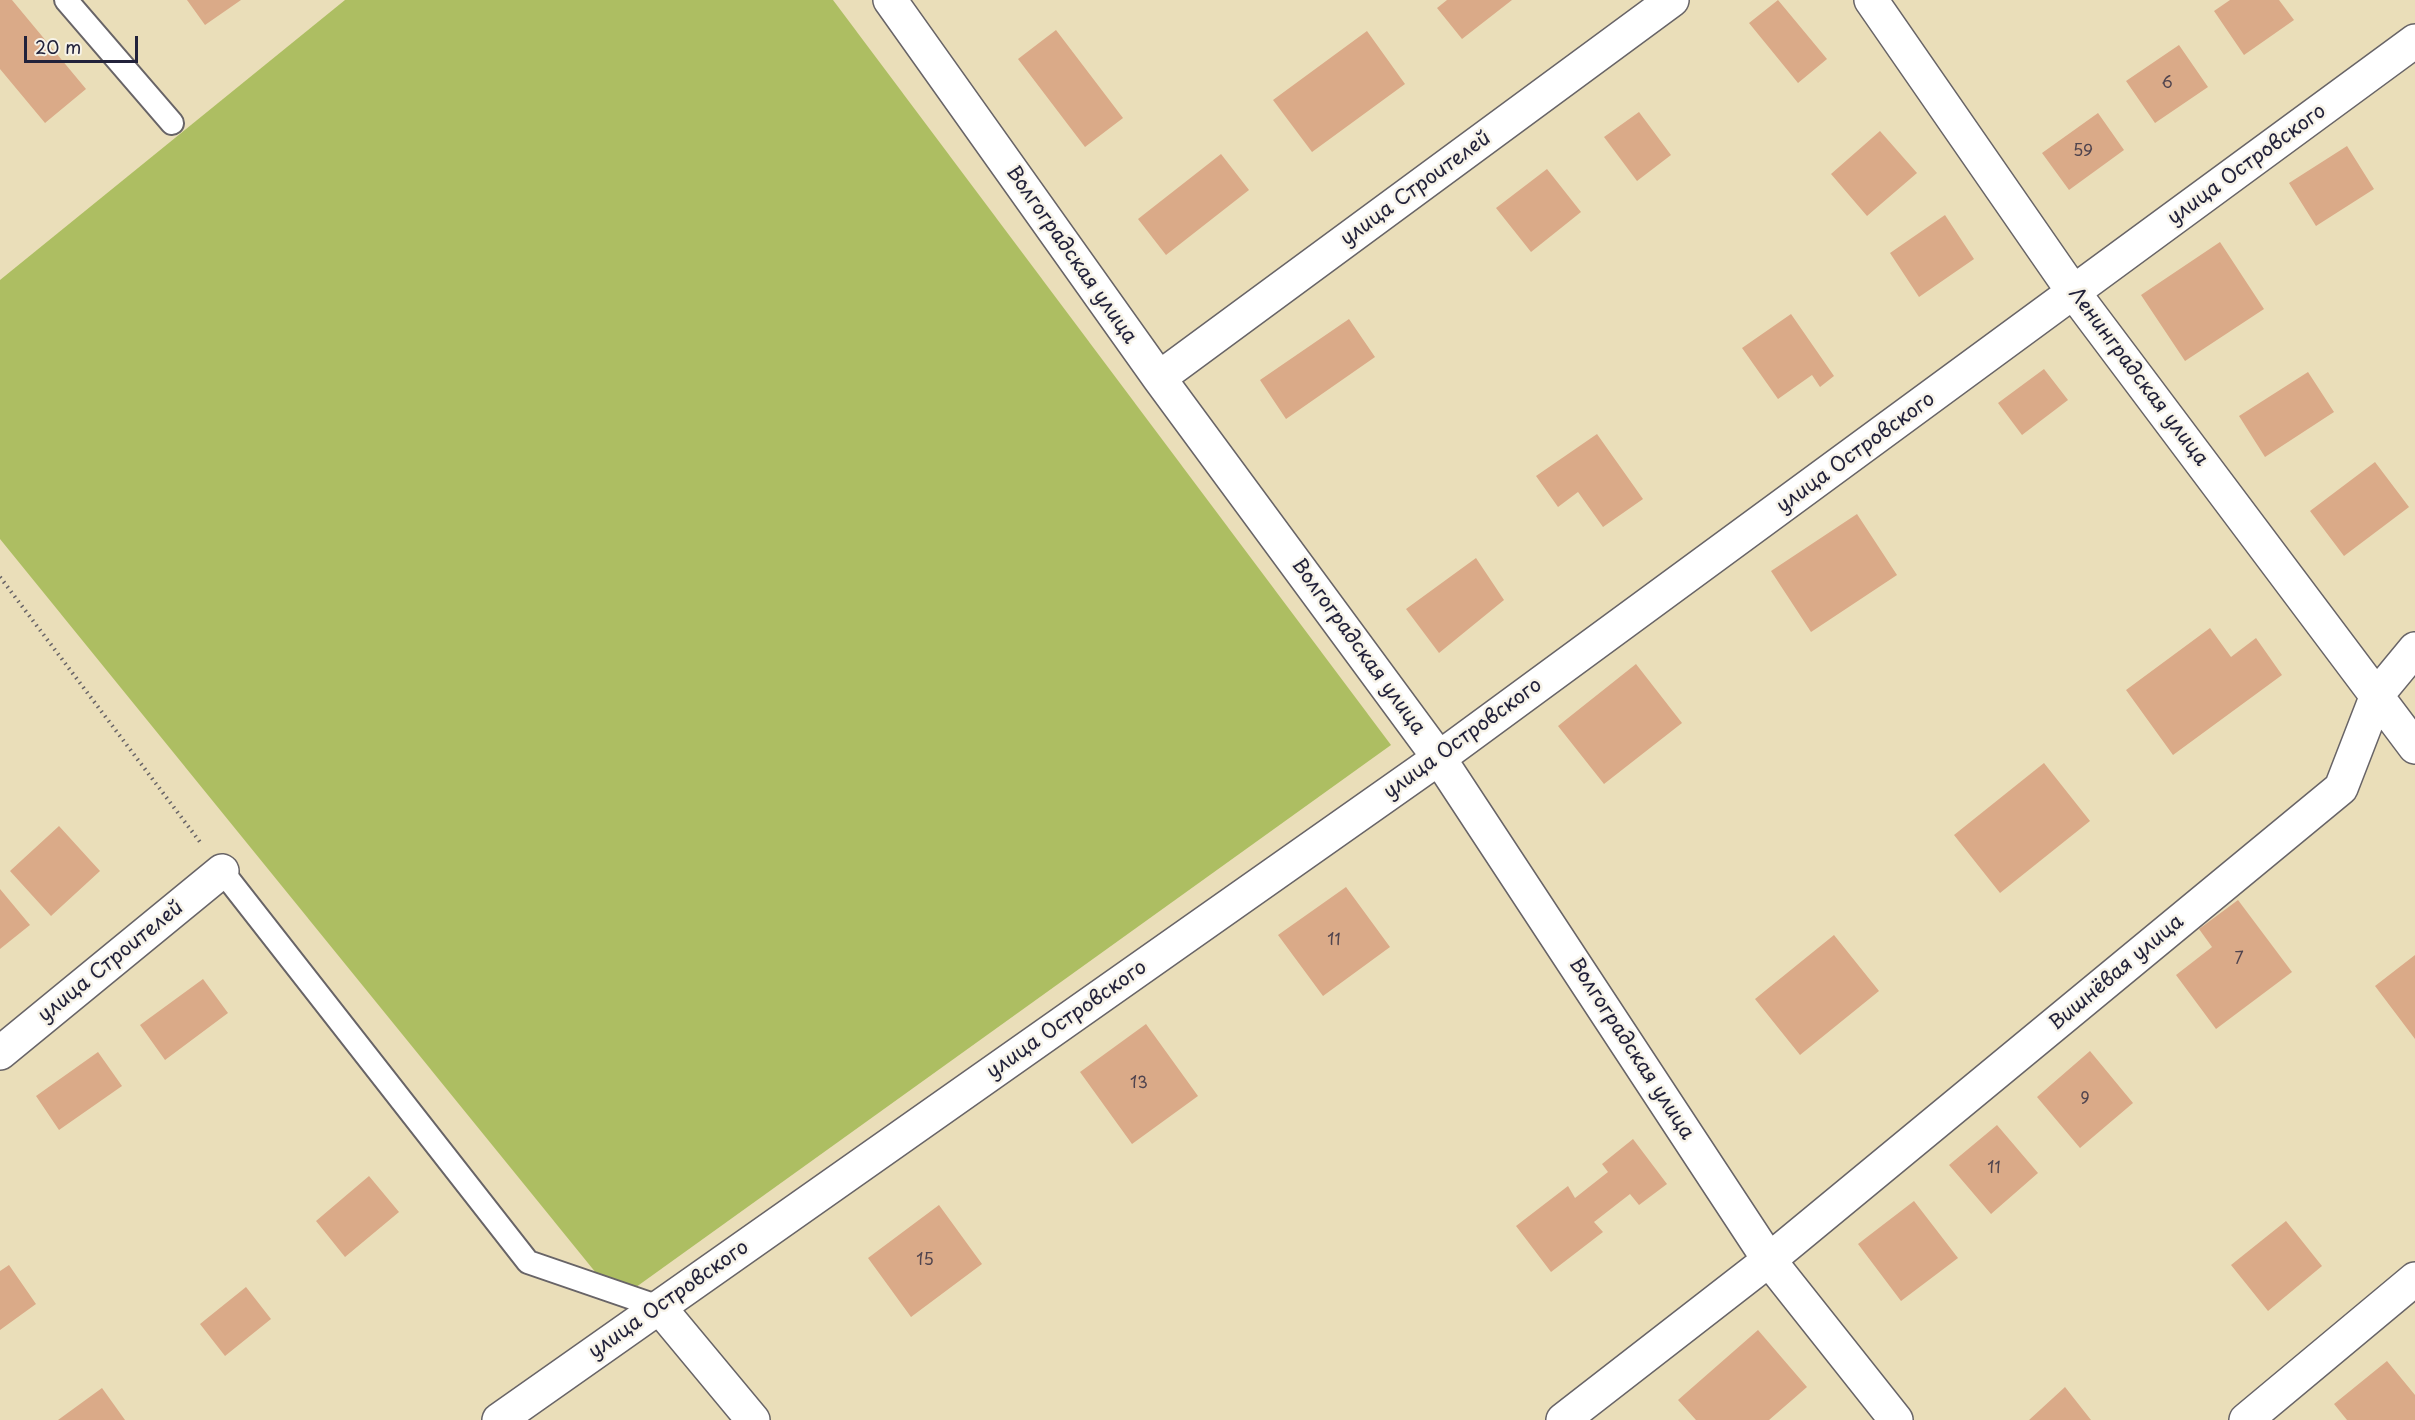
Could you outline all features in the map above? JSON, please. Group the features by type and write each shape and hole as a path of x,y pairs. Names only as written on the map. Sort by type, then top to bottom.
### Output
{"street":[{"name":"Волгоградская улица","path":"890,0 1159,378 1439,758 1769,1260 1896,1420"},
{"name":"улица Строителей","path":"1159,378 1672,0"},
{"name":"Ленинградская улица","path":"1871,0 2074,293 2415,747"},
{"name":"улица Островского","path":"499,1420 1439,758 2415,41"},
{"name":"Вишнёвая улица","path":"1563,1420 1769,1260 2341,788 2377,695 2415,649"},
{"name":"улица Строителей","path":"0,1053 222,871"},
{"path":"2246,1420 2415,1279"},
{"path":"659,1307 753,1420"}],"lane":[{"path":"66,0 172,123"},
{"path":"222,871 528,1262 659,1307"}],"path":[{"path":"0,577 222,871"}],"green space":[{"path":"345,0 833,0 1391,745 618,1300 0,539 0,280"}],"building":[{"path":"0,0 12,0 86,89 45,123 0,69"},
{"path":"187,0 241,0 205,25"},
{"path":"1447,0 1512,0 1462,39 1437,8"},
{"path":"1778,0 1827,59 1798,83 1749,23"},
{"path":"2230,0 2279,0 2294,20 2244,55 2214,11"},
{"path":"1056,30 1123,118 1085,147 1018,59"},
{"path":"1367,31 1405,84 1312,152 1273,100"},
{"path":"2179,45 2208,87 2155,123 2126,81"},
{"path":"1639,112 1671,155 1637,181 1604,137"},
{"path":"2098,113 2124,150 2069,190 2042,153"},
{"path":"1880,131 1917,173 1867,216 1831,174"},
{"path":"2347,146 2374,189 2316,226 2289,183"},
{"path":"1221,154 1249,190 1166,255 1138,219"},
{"path":"1547,169 1581,212 1531,252 1496,208"},
{"path":"1945,215 1974,259 1919,297 1890,253"},
{"path":"2220,242 2264,309 2185,361 2141,295"},
{"path":"1791,314 1834,376 1820,387 1812,375 1778,399 1742,348"},
{"path":"1349,319 1375,357 1286,419 1260,380"},
{"path":"2044,369 2068,400 2022,435 1998,403"},
{"path":"2308,372 2334,412 2265,457 2239,416"},
{"path":"1597,434 1643,499 1603,527 1578,492 1558,507 1536,476"},
{"path":"2375,462 2409,507 2344,556 2310,511"},
{"path":"1857,514 1897,575 1811,632 1771,571"},
{"path":"1476,558 1504,600 1439,653 1406,609"},
{"path":"2210,628 2231,657 2256,638 2282,675 2173,755 2126,690"},
{"path":"1636,664 1682,723 1604,784 1558,726"},
{"path":"2044,763 2090,821 2000,893 1954,835"},
{"path":"59,826 100,871 51,916 10,871"},
{"path":"1346,887 1390,947 1323,996 1278,935"},
{"path":"0,889 30,925 0,949"},
{"path":"2238,900 2292,972 2216,1029 2176,975 2212,947 2199,929"},
{"path":"1834,935 1879,991 1800,1055 1755,999"},
{"path":"2415,955 2415,1039 2375,986"},
{"path":"203,979 228,1013 165,1060 140,1025"},
{"path":"1146,1024 1198,1096 1132,1144 1080,1072"},
{"path":"2090,1051 2133,1103 2080,1148 2037,1097"},
{"path":"98,1052 122,1086 59,1130 36,1096"},
{"path":"1997,1125 2038,1173 1991,1214 1949,1165"},
{"path":"1633,1139 1667,1184 1639,1205 1630,1194 1594,1222 1603,1232 1551,1272 1516,1226 1568,1186 1575,1198 1608,1172 1602,1164"},
{"path":"369,1176 399,1212 345,1257 316,1221"},
{"path":"1914,1201 1958,1258 1901,1301 1858,1244"},
{"path":"939,1205 982,1264 911,1317 868,1258"},
{"path":"2286,1221 2322,1266 2268,1311 2231,1265"},
{"path":"9,1265 36,1304 0,1330 0,1271"},
{"path":"246,1287 271,1319 225,1356 200,1324"},
{"path":"1758,1330 1807,1387 1769,1420 1696,1420 1678,1400"},
{"path":"2387,1361 2415,1395 2415,1420 2347,1420 2334,1404"},
{"path":"2065,1387 2091,1420 2029,1420"},
{"path":"102,1388 125,1420 58,1420"}]}
